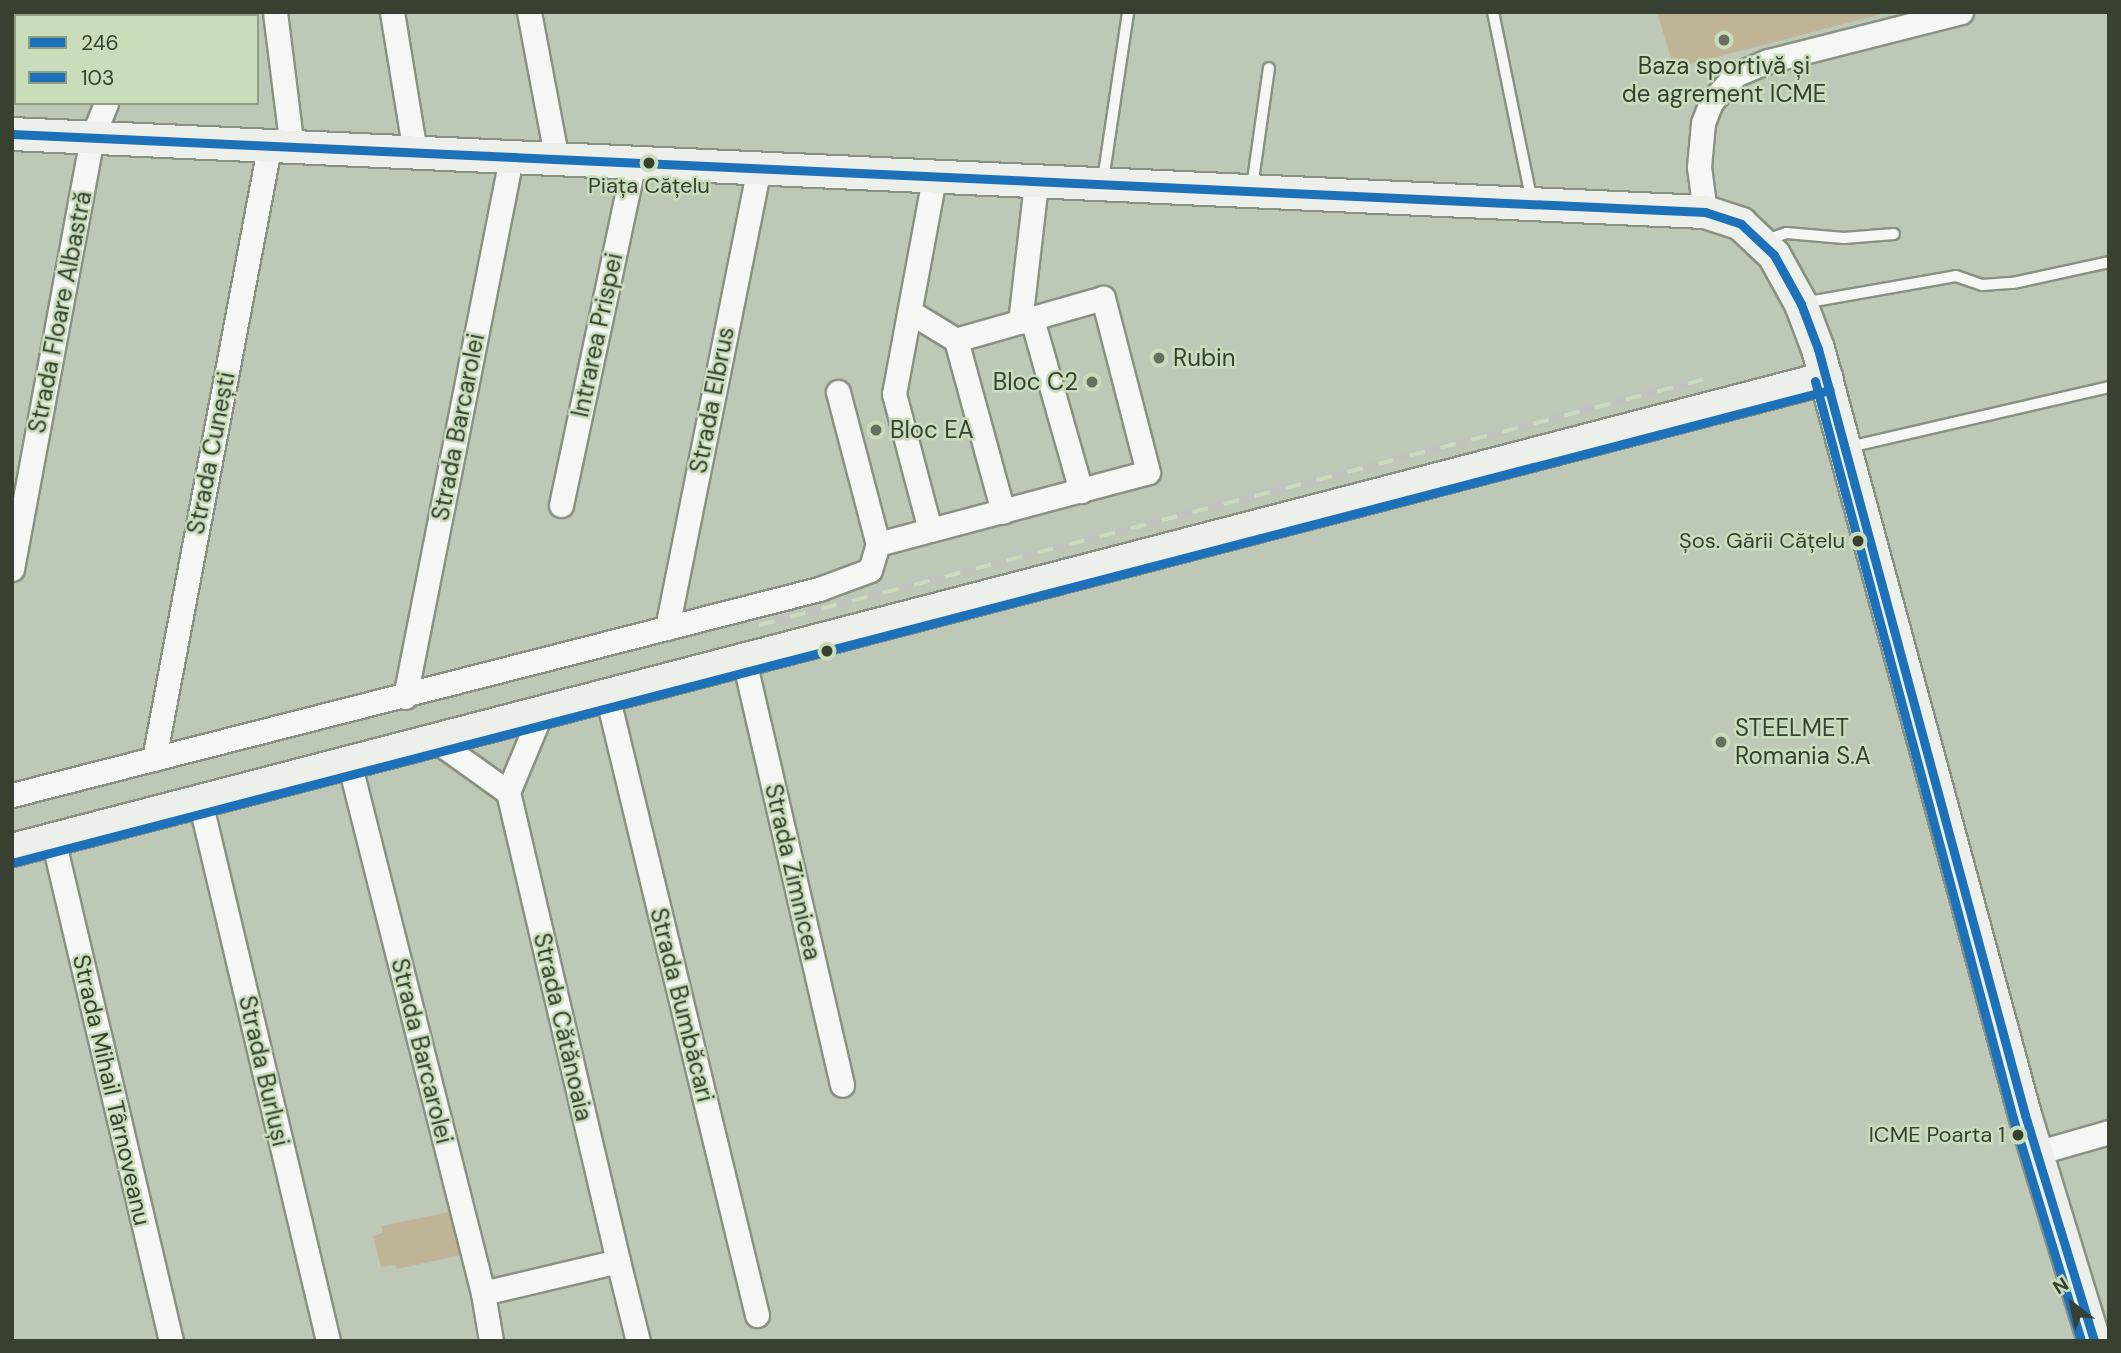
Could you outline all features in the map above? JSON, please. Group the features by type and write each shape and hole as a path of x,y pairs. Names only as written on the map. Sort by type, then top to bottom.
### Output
{"main road":[{"path":"12,134 1036,184 1705,212 1725,216 1762,241 1801,304 1827,378 2036,1153 2094,1341"},
{"path":"12,850 1827,378"}],"street":[{"name":"Strada Cunești","path":"155,759 280,148 275,12"},
{"path":"392,12 415,153"},
{"path":"529,12 557,160"},
{"path":"1705,212 1699,167 1703,123 1711,103 1735,75 1768,61 1957,13"},
{"name":"Strada Floare Albastră","path":"12,569 92,138 105,105"},
{"name":"Strada Barcarolei","path":"405,697 511,158"},
{"name":"Intrarea Prispei","path":"561,505 634,165"},
{"name":"Strada Elbrus","path":"667,628 758,171"},
{"path":"930,530 894,394 912,313 934,179"},
{"path":"1036,184 1026,320 1081,491"},
{"path":"878,544 1148,472 1103,298 956,340"},
{"path":"912,313 956,340 1003,512"},
{"path":"12,795 405,697 863,575 875,561 878,544 838,392"},
{"name":"Strada Zimnicea","path":"744,660 842,1085"},
{"name":"Strada Bumbăcari","path":"607,695 757,1315"},
{"path":"435,740 508,792 541,713"},
{"name":"Strada Barcarolei","path":"349,762 483,1293 491,1341"},
{"name":"Strada Cătănoaia","path":"508,792 638,1341"},
{"name":"Strada Burluși","path":"200,801 328,1341"},
{"name":"Strada Mihail Târnoveanu","path":"53,839 171,1341"},
{"path":"2036,1153 2109,1132"},
{"path":"483,1293 618,1261"}],"lane":[{"path":"1102,187 1128,12"},
{"path":"1493,12 1532,205"},
{"path":"1251,193 1269,68"},
{"path":"1762,241 1786,233 1844,238 1894,234"},
{"path":"1801,304 1956,276 1983,285 2013,283 2109,262"},
{"path":"1847,447 2109,387"}],"shaded area":[{"name":"Baza sportivă și de agrement ICME","path":"1657,12 1890,12 1674,68"},
{"path":"450,1212 461,1255 397,1269 395,1265 381,1267 373,1236 383,1233 381,1226"}],"railway":[{"path":"759,625 1705,379"}],"transit line":[{"name":"246","path":"12,134 1705,212 1741,224 1774,255 1801,304 1818,349 2025,1115 2094,1341"},
{"name":"103","path":"1815,381 2013,1118 2081,1341"},
{"name":"103","path":"15,862 1830,390"}],"place":[{"name":"Baza sportivă și de agrement ICME","path":"1724,40"},
{"name":"Piața Cățelu","path":"649,163"},
{"name":"Rubin","path":"1159,358"},
{"name":"Bloc C2","path":"1092,382"},
{"name":"Bloc EA","path":"876,430"},
{"name":"Șos. Gării Cățelu","path":"1858,541"},
{"name":"STEELMET Romania S.A","path":"1721,742"},
{"name":"ICME Poarta 1","path":"2018,1135"}]}
